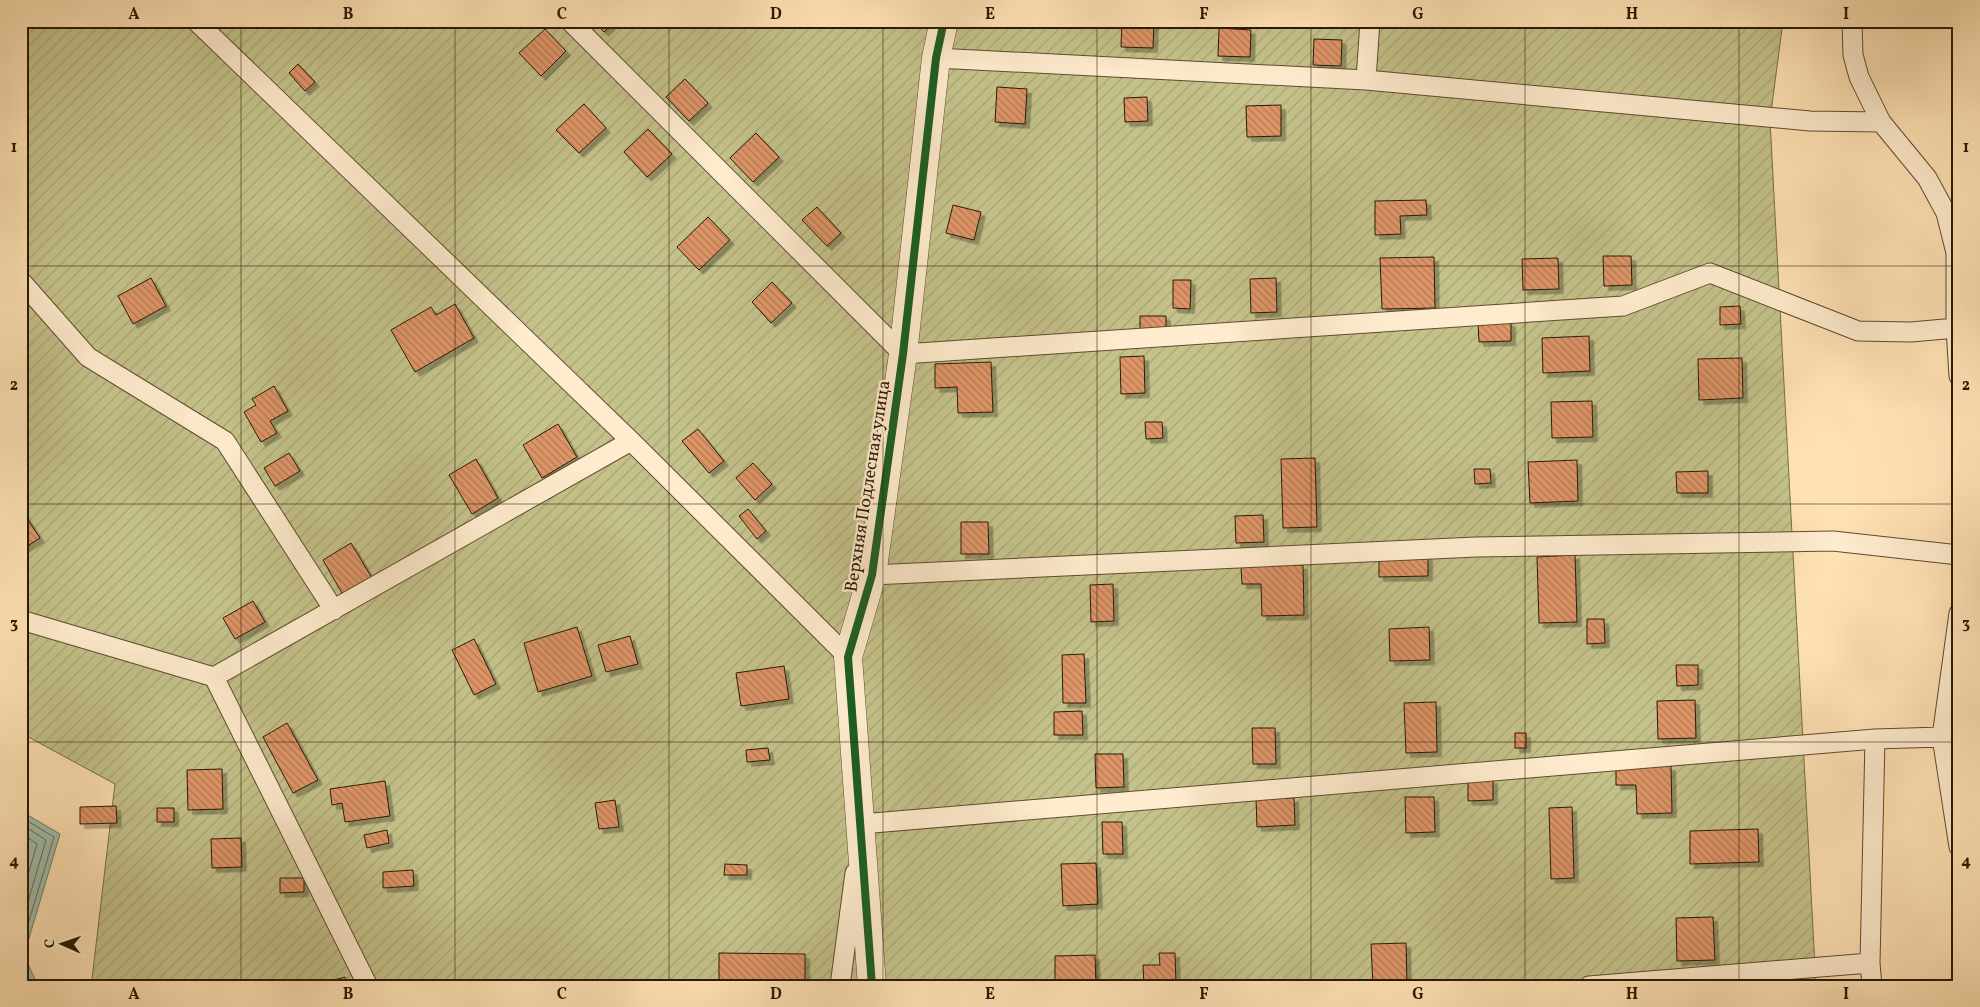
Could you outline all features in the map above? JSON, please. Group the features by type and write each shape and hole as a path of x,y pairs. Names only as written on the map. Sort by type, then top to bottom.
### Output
{"street":[{"name":"Верхняя Подлесная улица","path":"872,986 848,657 872,575 903,354 936,58 944,21"}],"lane":[{"path":"196,21 632,441 848,657"},
{"path":"570,21 903,354 1623,306 1710,272 1858,331 1911,332 1956,328"},
{"path":"1366,80 1370,21"},
{"path":"1852,21 1853,55 1859,77 1881,122 1927,178 1946,214 1956,253 1956,328 1959,376"},
{"path":"936,58 1366,80 1810,121 1881,122"},
{"path":"21,281 88,357 225,441 334,610"},
{"path":"21,620 214,678 632,441"},
{"path":"872,575 1486,546 1833,541 1959,555"},
{"path":"1959,613 1942,737 1959,847"},
{"path":"214,678 368,986"},
{"path":"840,986 861,824 1875,739 1942,737"},
{"path":"1872,986 1870,963 1875,739"},
{"path":"1589,986 1870,963"}],"shaded area":[{"path":"21,21 1783,21 1770,120 1816,986 97,986 92,979 115,784 21,733"}],"water":[{"path":"21,811 60,834 24,955 38,986 21,986"}],"building":[{"path":"594,21 615,21 604,32"},
{"path":"1122,21 1154,21 1153,48 1121,47"},
{"path":"1219,28 1251,30 1250,57 1218,56"},
{"path":"545,29 566,51 541,76 519,53"},
{"path":"1314,39 1342,40 1341,66 1313,65"},
{"path":"298,64 315,82 305,91 289,73"},
{"path":"685,79 708,103 689,121 666,97"},
{"path":"997,87 1027,89 1025,124 995,122"},
{"path":"1147,97 1148,121 1125,122 1124,98"},
{"path":"584,104 606,128 579,153 556,130"},
{"path":"1281,105 1281,136 1247,137 1246,106"},
{"path":"648,129 672,154 647,177 624,152"},
{"path":"756,133 779,157 753,182 730,158"},
{"path":"1426,200 1427,215 1400,216 1401,234 1375,235 1375,201"},
{"path":"953,205 981,212 974,240 946,233"},
{"path":"817,207 841,233 827,246 802,220"},
{"path":"708,217 730,240 699,270 677,247"},
{"path":"1603,256 1631,256 1632,285 1604,286"},
{"path":"1434,257 1435,308 1382,309 1380,258"},
{"path":"1558,258 1559,289 1523,290 1522,259"},
{"path":"151,278 166,306 133,324 118,296"},
{"path":"1276,278 1277,312 1251,313 1250,279"},
{"path":"1173,280 1191,280 1190,309 1173,308"},
{"path":"772,282 792,303 771,323 752,302"},
{"path":"455,304 474,338 415,372 391,330 431,307 436,315"},
{"path":"1740,306 1741,324 1720,325 1720,307"},
{"path":"1140,316 1166,316 1166,331 1140,332"},
{"path":"1511,322 1511,341 1479,342 1478,323"},
{"path":"1589,336 1590,371 1543,373 1542,338"},
{"path":"1144,356 1145,393 1121,394 1120,357"},
{"path":"1742,358 1743,398 1699,400 1698,359"},
{"path":"991,362 993,412 958,413 957,387 935,388 935,364"},
{"path":"274,386 288,411 270,421 277,433 261,442 244,412 256,405 252,399"},
{"path":"1592,401 1593,437 1552,438 1551,402"},
{"path":"1145,422 1162,422 1163,438 1146,439"},
{"path":"558,424 577,457 542,478 523,445"},
{"path":"698,429 724,461 709,473 682,441"},
{"path":"289,453 300,471 275,486 264,468"},
{"path":"1315,458 1317,527 1283,528 1281,459"},
{"path":"476,459 498,498 472,514 449,475"},
{"path":"1577,460 1578,501 1530,503 1528,462"},
{"path":"753,463 772,484 755,500 736,478"},
{"path":"1474,469 1490,469 1491,483 1475,484"},
{"path":"1708,471 1708,493 1677,493 1676,472"},
{"path":"748,509 766,531 757,539 739,516"},
{"path":"23,512 40,538 21,550 21,513"},
{"path":"1263,515 1264,542 1236,543 1235,516"},
{"path":"961,522 988,522 989,554 961,554"},
{"path":"351,543 372,578 343,595 323,560"},
{"path":"1428,555 1428,576 1379,577 1379,556"},
{"path":"1575,555 1577,622 1539,623 1537,557"},
{"path":"1303,565 1304,615 1262,616 1261,584 1242,584 1241,567"},
{"path":"1113,584 1114,621 1091,622 1090,585"},
{"path":"253,601 265,622 235,639 223,618"},
{"path":"1587,619 1604,619 1605,643 1587,644"},
{"path":"577,627 592,676 538,692 524,643"},
{"path":"1429,627 1430,660 1390,661 1389,629"},
{"path":"630,636 638,664 606,672 598,645"},
{"path":"474,639 496,684 474,695 452,650"},
{"path":"1084,654 1086,703 1063,703 1062,655"},
{"path":"1676,665 1698,665 1698,685 1677,686"},
{"path":"784,666 789,699 741,706 736,673"},
{"path":"1695,700 1696,738 1658,739 1657,701"},
{"path":"1436,702 1437,752 1406,753 1404,703"},
{"path":"1082,711 1083,735 1054,735 1054,712"},
{"path":"287,723 318,780 293,793 263,737"},
{"path":"1252,728 1275,728 1276,764 1253,764"},
{"path":"1515,733 1526,733 1526,748 1515,748"},
{"path":"768,748 770,760 747,762 746,750"},
{"path":"1095,754 1123,754 1124,787 1096,788"},
{"path":"1671,766 1672,813 1637,814 1636,785 1616,785 1616,768"},
{"path":"222,769 223,809 188,810 187,770"},
{"path":"1493,779 1493,800 1468,801 1468,780"},
{"path":"385,781 390,816 345,822 342,803 332,805 330,789"},
{"path":"1405,797 1434,797 1435,832 1406,833"},
{"path":"1294,798 1295,825 1257,827 1256,799"},
{"path":"615,800 619,827 599,829 595,803"},
{"path":"116,806 117,823 80,824 80,807"},
{"path":"1572,807 1574,878 1551,879 1549,808"},
{"path":"157,808 174,808 174,822 157,822"},
{"path":"1102,822 1122,822 1123,854 1103,854"},
{"path":"1758,829 1759,862 1690,864 1690,831"},
{"path":"387,830 389,843 367,848 364,835"},
{"path":"241,838 242,867 212,868 211,839"},
{"path":"1096,863 1098,904 1063,906 1061,864"},
{"path":"725,864 747,865 747,875 724,875"},
{"path":"413,870 414,886 383,888 383,872"},
{"path":"280,878 304,878 304,892 280,893"},
{"path":"1713,917 1715,960 1677,961 1676,918"},
{"path":"1406,943 1407,985 1373,986 1371,944"},
{"path":"719,953 805,954 805,983 719,982"},
{"path":"1159,953 1175,953 1176,986 1144,986 1143,965 1160,965"},
{"path":"1095,955 1096,986 1055,986 1055,956"},
{"path":"345,977 347,986 315,986 315,985"}],"cycle path":[{"path":"872,986 848,657 872,575 903,354 936,58 944,21"}]}
